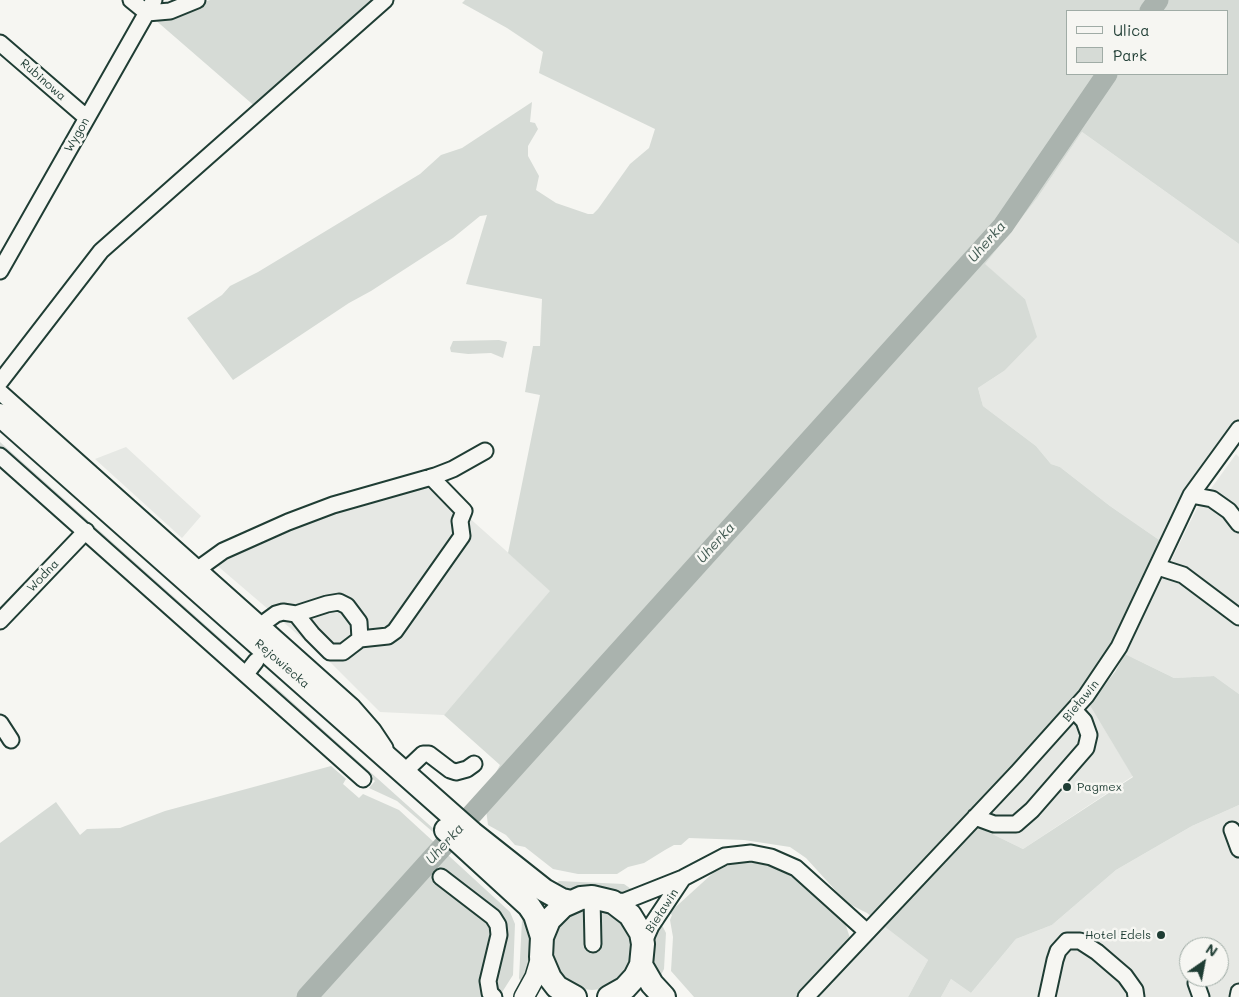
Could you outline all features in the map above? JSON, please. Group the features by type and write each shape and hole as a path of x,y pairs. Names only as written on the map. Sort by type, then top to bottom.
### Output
{"highway":[{"name":"Rejowiecka","path":"0,415 398,767 446,820"},
{"name":"Rejowiecka","path":"0,433 251,667 468,839 536,915 541,947 550,978 557,987 575,997"},
{"name":"Rejowiecka","path":"468,839 544,890 592,900 626,911 636,923 642,954 652,984 664,997"},
{"path":"541,947 545,928 556,912 592,900"},
{"path":"616,996 630,983 642,954"}],"main road":[{"path":"524,997 533,982 541,947"}],"street":[{"path":"131,0 170,11 197,0"},
{"path":"0,382 101,251 385,0"},
{"name":"Wygon","path":"0,271 151,7"},
{"name":"Rubinowa","path":"0,42 87,118"},
{"path":"0,392 352,706 373,730 398,767 423,754 429,754 450,770 456,772 467,769 474,764"},
{"name":"Bieławin","path":"806,997 866,931 975,818 1086,696 1119,647 1191,495 1239,429"},
{"path":"198,569 223,551 333,505 431,477 453,469 485,451"},
{"path":"0,456 86,531 251,667 363,779"},
{"path":"296,614 330,652 343,652 360,639 388,636 396,631 462,536 460,521 464,511 431,477"},
{"path":"1191,495 1212,499 1229,511 1239,524"},
{"name":"Wodna","path":"0,621 86,531"},
{"path":"1158,567 1182,575 1239,617"},
{"path":"262,626 276,614 283,612 296,614 338,602 347,606 359,622 360,639"},
{"path":"975,818 994,824 1016,824 1032,810 1086,748 1090,735 1084,721 1074,710"},
{"path":"0,723 11,740"},
{"path":"1232,830 1239,849"},
{"name":"Bieławin","path":"592,900 626,902 683,878 718,859 733,854 751,853 771,857 796,868 866,931"},
{"path":"441,878 492,917 498,925 499,935 488,981 490,993 494,997"},
{"name":"Bieławin","path":"642,954 651,926 683,878"},
{"path":"592,900 593,944"},
{"path":"1047,997 1058,951 1067,941 1080,941 1097,952 1125,976 1135,990 1136,997"},
{"path":"1238,997 1239,992"}],"shaded area":[{"path":"1082,132 1239,244 1239,419 1217,450 1165,544 1110,506 1060,467 1051,464 1036,446 983,406 978,388 1004,371 1025,299 984,264 1038,197"},
{"path":"126,447 201,516 182,538 95,459"},
{"path":"1236,454 1239,457 1239,694 1214,676 1174,678 1125,654 1197,508"},
{"path":"428,481 551,591 444,715 380,712 331,663 213,562 289,525"},
{"path":"1089,704 1133,776 1023,849 974,825"},
{"path":"1239,805 1239,997 941,997 951,979 971,993 1016,939 1052,925 1116,870 1192,826"},
{"path":"879,922 928,960 908,997 813,997"}],"green space":[{"path":"210,0 381,0 258,109 153,18 178,12"},
{"path":"465,0 1239,0 1239,244 1082,132 1038,197 985,264 1025,299 1037,337 1004,371 978,388 983,406 1036,446 1051,464 1060,467 1110,506 1165,544 1116,644 1087,685 974,825 1023,849 1133,777 1089,704 1115,672 1125,654 1174,678 1214,676 1239,694 1239,805 1192,826 1116,870 1052,925 1016,939 971,993 951,979 941,997 908,997 928,960 867,913 847,903 806,858 790,847 744,840 689,838 681,845 674,845 644,863 628,867 617,874 578,874 553,869 525,847 515,845 506,835 488,825 484,794 500,765 444,715 550,591 508,553 540,395 525,392 533,346 540,346 542,299 466,284 487,215 480,216 453,238 349,303 233,380 187,318 222,295 230,286 258,272 420,174 441,155 462,148 532,102 530,122 535,123 538,129 528,146 528,156 539,176 536,190 556,203 593,214 630,164 649,148 655,129 539,73 543,52 507,28 462,3"},
{"path":"499,340 507,342 503,358 491,353 468,354 451,352 450,348 453,341"},
{"path":"0,442 239,655 243,663 0,452"},
{"path":"257,674 271,683 436,831 434,833 397,801 369,788 375,781 257,677"},
{"path":"331,766 346,779 343,784 359,798 363,794 399,810 510,912 515,924 513,975 499,997 0,997 0,843 56,802 80,835 87,829 120,828 165,811"},
{"path":"748,861 777,868 804,884 845,923 850,938 848,946 799,997 694,997 671,971 673,937 670,920 672,915 669,913 713,873 729,865"},
{"path":"559,881 624,884 634,891 621,894 575,894 551,887"},
{"path":"592,910 607,913 620,922 629,935 632,950 629,965 620,978 607,987 592,990 577,987 564,978 555,965 552,950 555,935 564,922 577,913"},
{"path":"527,916 534,949 523,987 519,978 522,920"},
{"path":"661,923 666,933 664,969 658,981 650,958 652,939"}],"waterway":[{"name":"Uherka","path":"1151,10 1158,0"},
{"name":"Uherka","path":"307,997 1003,226 1106,75"}],"place":[{"name":"Pagmex","path":"1067,787"},
{"name":"Hotel Edels","path":"1161,935"}]}
